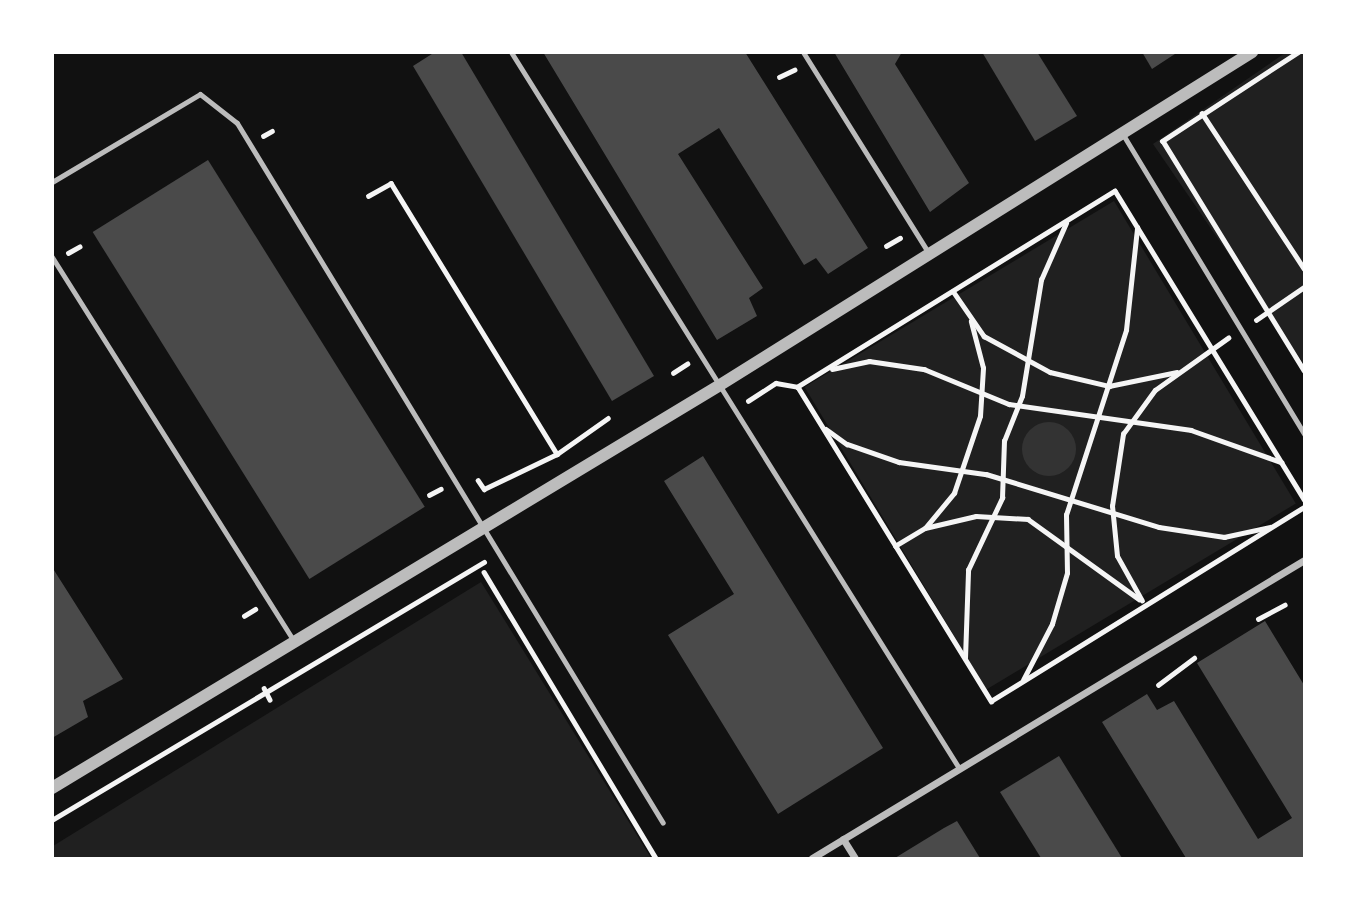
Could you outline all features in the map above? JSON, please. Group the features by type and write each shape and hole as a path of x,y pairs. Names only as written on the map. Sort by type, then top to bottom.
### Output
{"street":[{"path":"52,788 720,385 928,252 1252,52"},
{"path":"812,859 1304,560"},
{"path":"843,839 855,859"}],"lane":[{"path":"511,52 959,768"},
{"path":"803,52 928,252"},
{"path":"52,182 200,94 237,123 663,823"},
{"path":"1122,132 1304,434"},
{"path":"52,257 294,642"}],"path":[{"path":"1298,52 1163,141 1304,370"},
{"path":"1202,113 1304,268"},
{"path":"368,196 391,183 557,454"},
{"path":"735,409 776,383 798,387 1115,191 1304,500"},
{"path":"965,659 968,570 995,519 1002,479 1004,440 1018,404 1029,362 1041,280 1067,220"},
{"path":"1022,681 1052,624 1066,573 1070,500 1109,386 1128,319 1138,228"},
{"path":"1269,312 1304,287"},
{"path":"953,291 984,336 1029,362 1109,386 1181,371 1155,390 1130,423 1112,509 1117,556 1142,602"},
{"path":"925,528 964,471 981,388 980,342 967,312"},
{"path":"826,370 869,361 924,369 1018,404 1063,407 1095,421 1191,430 1281,462"},
{"path":"798,387 991,701 1142,602 1304,507"},
{"path":"504,479 557,454 608,418"},
{"path":"822,426 847,444 899,462 1002,479 1193,534 1224,537 1270,527"},
{"path":"895,546 925,528 976,516 1028,519 1067,543 1142,602"},
{"path":"52,820 498,554"},
{"path":"484,572 656,859"},
{"path":"1258,619 1284,605"},
{"path":"1158,685 1194,658"}],"shaded area":[{"path":"1285,53 1304,53 1304,364 1153,144"},
{"path":"1114,201 1296,504 986,690 805,387"},
{"path":"1049,422 1068,430 1076,449 1068,468 1049,476 1030,468 1022,449 1030,430"},
{"path":"481,582 651,858 53,858 53,846"}],"building":[{"path":"435,52 461,52 654,376 612,401 413,66"},
{"path":"543,52 745,52 868,248 828,274 816,258 804,265 719,128 678,154 763,288 749,298 757,316 717,340"},
{"path":"834,52 902,52 895,64 969,183 930,212"},
{"path":"982,52 1037,52 1077,116 1035,141"},
{"path":"1142,52 1178,52 1152,69"},
{"path":"208,160 425,507 309,579 93,232"},
{"path":"703,456 883,748 778,814 668,635 734,594 664,481"},
{"path":"52,567 123,679 83,701 88,717 52,738"},
{"path":"1265,621 1304,685 1304,858 1186,858 1102,722 1147,694 1157,710 1174,701 1258,839 1292,818 1197,663"},
{"path":"1059,756 1122,858 1041,858 1000,792"},
{"path":"957,821 980,858 895,858 944,828"}]}
